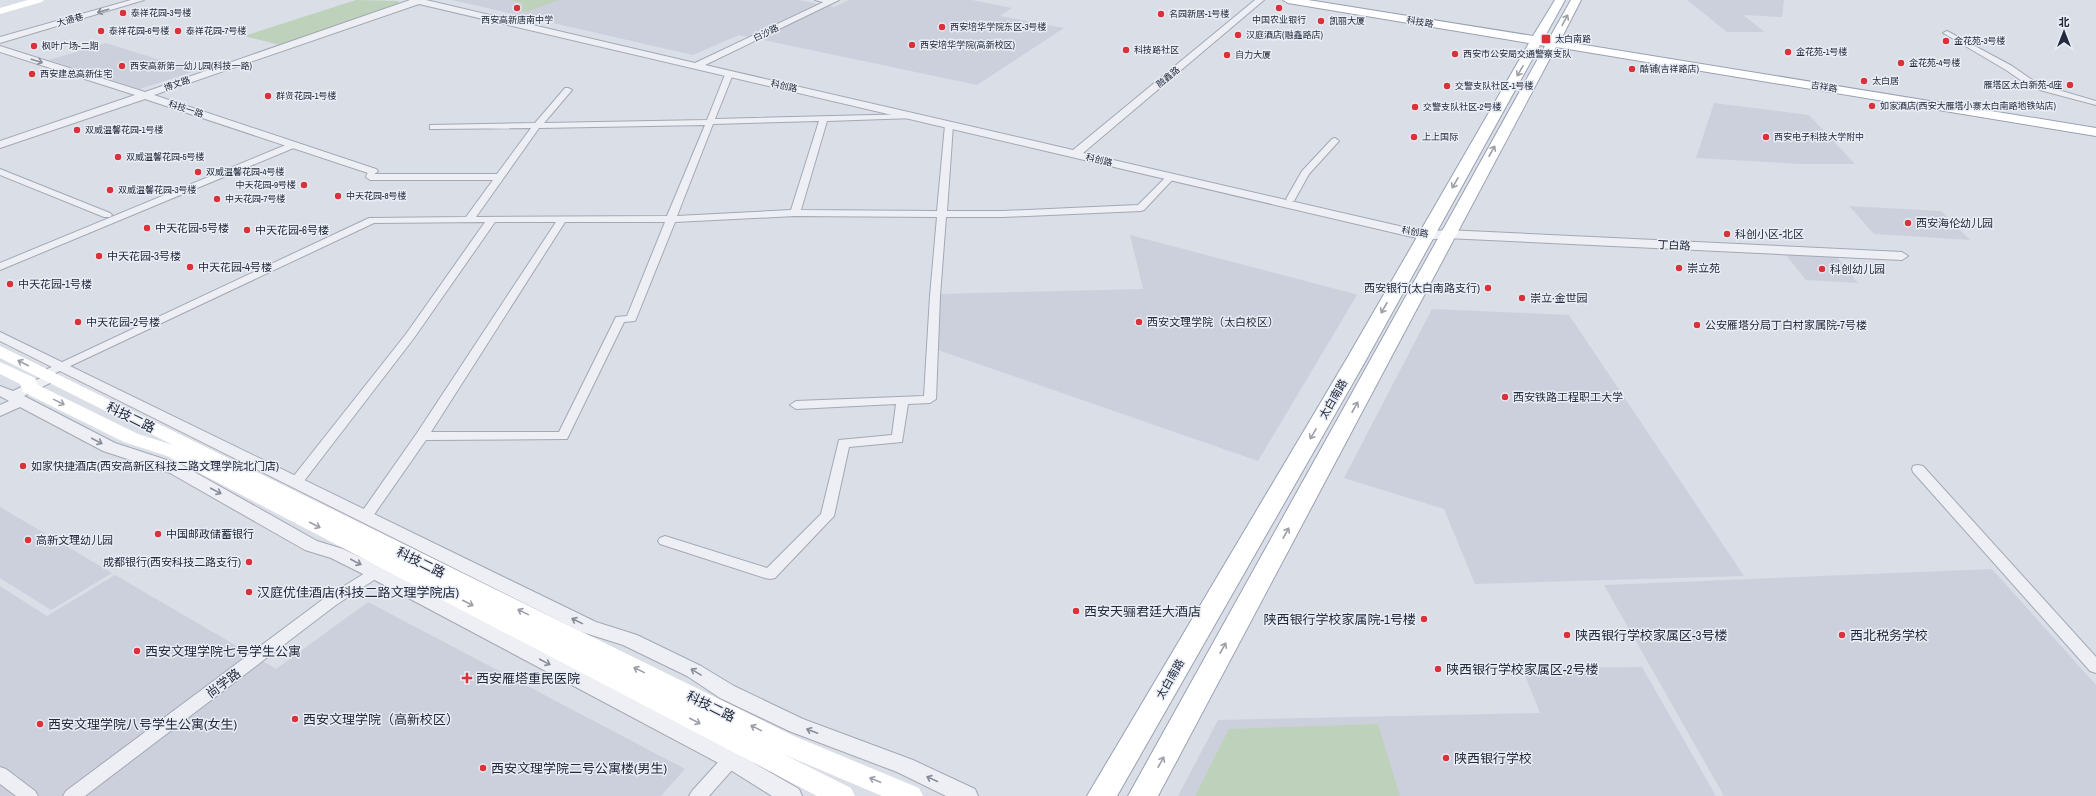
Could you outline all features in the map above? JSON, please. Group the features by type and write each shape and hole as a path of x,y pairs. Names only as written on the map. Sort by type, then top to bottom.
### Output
{"main road":[{"path":"0,4 16,0"},
{"path":"0,11 39,0"},
{"name":"科技路","path":"1288,0 1550,41"},
{"name":"科技路","path":"1311,0 1550,41"},
{"name":"太白南路","path":"1550,41 1560,0"},
{"name":"太白南路","path":"1102,796 1356,360 1576,0"},
{"name":"吉祥路","path":"1550,41 2096,132"},
{"name":"吉祥路","path":"1764,76 2096,128"},
{"name":"太白南路","path":"1143,796 1377,366 1433,233"},
{"name":"科技二路","path":"0,351 23,388 131,438 180,455 737,753 842,796"},
{"name":"科技二路","path":"0,367 23,388 785,743 910,796"}],"street":[{"name":"大通巷","path":"0,40 140,0"},
{"name":"科创路","path":"418,0 1077,152 1171,177 1433,233"},
{"name":"博文路","path":"0,145 418,0"},
{"name":"科创路","path":"429,0 696,64 729,74 949,125 1291,199 1433,233"},
{"name":"融鑫路","path":"1077,152 1260,0"},
{"name":"白沙路","path":"696,64 827,1"},
{"path":"1947,33 2009,68 2035,86 2096,103"},
{"name":"科技一路","path":"0,50 144,95 372,171"},
{"path":"422,436 563,436 620,319 630,319 729,74"},
{"path":"468,220 537,125 568,90"},
{"path":"434,127 709,122 914,116"},
{"path":"795,213 824,118"},
{"path":"796,405 930,399 941,215 949,125"},
{"path":"1291,199 1305,174 1335,141"},
{"path":"0,267 293,145"},
{"path":"372,171 370,177 499,177"},
{"path":"0,172 107,215"},
{"path":"0,411 23,388 372,220 491,221 670,219 795,213 941,215 1141,208 1171,177"},
{"path":"366,516 422,436 562,220"},
{"path":"296,482 410,336 491,221"},
{"name":"丁白路","path":"1433,233 1902,256"},
{"path":"0,336 23,388 109,447 176,469 235,501 252,514 311,546 337,552 737,753 791,796"},
{"path":"23,388 296,482 589,627 630,640 694,671 727,692 796,725 905,766 967,796"},
{"path":"665,541 770,574 827,516 843,443 898,439 902,400"},
{"path":"1918,469 2096,667"},
{"name":"尚学路","path":"72,796 331,601 375,572"},
{"path":"698,796 737,753"},
{"path":"0,774 29,796"}],"shaded area":[{"name":"西安培华学院(高新校区)","path":"452,0 799,0 834,7 849,0 972,0 1012,8 1000,16 1064,28 977,85 739,35 693,55"},
{"path":"1687,0 1784,0 1782,17 1743,15 1765,32 1727,32"},
{"name":"西安高新第一幼儿园(科技一路)","path":"106,43 195,71 140,89 49,60"},
{"name":"西安电子科技大学附中","path":"1714,103 1809,115 1855,164 1801,164 1696,158"},
{"name":"西安海伦幼儿园","path":"1849,206 1941,211 1970,240 1874,234"},
{"name":"西安文理学院（太白校区）","path":"1130,235 1359,295 1357,295 1258,461 935,349 938,294 1143,289"},
{"name":"科创幼儿园","path":"1786,255 1837,257 1858,283 1806,280"},
{"name":"西安铁路工程职工大学","path":"1432,309 1569,315 1744,576 1475,584 1444,509 1344,478"},
{"name":"高新文理幼儿园","path":"0,507 112,573 51,610 0,578"},
{"name":"西北税务学校","path":"1992,569 2096,685 2096,796 1724,796 1604,585"},
{"name":"西安文理学院（高新校区）","path":"115,575 276,669 368,602 685,769 661,796 0,796 0,586 47,616"},
{"name":"陕西银行学校","path":"1642,667 1716,796 1178,796 1218,720 1540,713 1522,668"}],"green space":[{"path":"356,0 399,1 398,5 280,45 244,36"},
{"path":"511,0 559,0 527,12 513,9 525,4"},
{"path":"1378,724 1400,796 1195,796 1229,729"}],"place":[{"name":"西安高新唐南中学","path":"517,8"},
{"name":"中国农业银行","path":"1279,8"},
{"name":"泰祥花园-3号楼","path":"123,13"},
{"name":"名园新居-1号楼","path":"1161,14"},
{"name":"凯丽大厦","path":"1321,21"},
{"name":"西安培华学院东区-3号楼","path":"942,27"},
{"name":"泰祥花园-6号楼","path":"101,31"},
{"name":"泰祥花园-7号楼","path":"178,31"},
{"name":"汉庭酒店(融鑫路店)","path":"1238,35"},
{"name":"太白南路","path":"1546,39"},
{"name":"金花苑-3号楼","path":"1946,41"},
{"name":"西安培华学院(高新校区)","path":"912,45"},
{"name":"枫叶广场-二期","path":"34,46"},
{"name":"科技路社区","path":"1126,50"},
{"name":"金花苑-1号楼","path":"1788,52"},
{"name":"西安市公安局交通警察支队","path":"1455,54"},
{"name":"自力大厦","path":"1227,55"},
{"name":"金花苑-4号楼","path":"1901,63"},
{"name":"西安高新第一幼儿园(科技一路)","path":"122,66"},
{"name":"酷铺(吉祥路店)","path":"1632,69"},
{"name":"西安建总高新住宅","path":"32,74"},
{"name":"太白居","path":"1864,81"},
{"name":"雁塔区太白新苑-d座","path":"2070,85"},
{"name":"交警支队社区-1号楼","path":"1447,86"},
{"name":"群贤花园-1号楼","path":"268,96"},
{"name":"如家酒店(西安大雁塔小寨太白南路地铁站店)","path":"1872,106"},
{"name":"交警支队社区-2号楼","path":"1415,107"},
{"name":"双威温馨花园-1号楼","path":"77,130"},
{"name":"上上国际","path":"1414,137"},
{"name":"西安电子科技大学附中","path":"1766,137"},
{"name":"双威温馨花园-5号楼","path":"118,157"},
{"name":"双威温馨花园-4号楼","path":"198,172"},
{"name":"中天花园-9号楼","path":"304,185"},
{"name":"双威温馨花园-3号楼","path":"110,190"},
{"name":"中天花园-8号楼","path":"338,196"},
{"name":"中天花园-7号楼","path":"217,199"},
{"name":"西安海伦幼儿园","path":"1908,223"},
{"name":"中天花园-5号楼","path":"147,228"},
{"name":"中天花园-6号楼","path":"247,230"},
{"name":"科创小区-北区","path":"1727,234"},
{"name":"中天花园-3号楼","path":"99,256"},
{"name":"中天花园-4号楼","path":"190,267"},
{"name":"崇立苑","path":"1679,268"},
{"name":"科创幼儿园","path":"1822,269"},
{"name":"中天花园-1号楼","path":"10,284"},
{"name":"西安银行(太白南路支行)","path":"1488,288"},
{"name":"崇立·金世园","path":"1522,298"},
{"name":"中天花园-2号楼","path":"78,322"},
{"name":"西安文理学院（太白校区）","path":"1139,322"},
{"name":"公安雁塔分局丁白村家属院-7号楼","path":"1697,325"},
{"name":"西安铁路工程职工大学","path":"1505,397"},
{"name":"如家快捷酒店(西安高新区科技二路文理学院北门店)","path":"23,466"},
{"name":"中国邮政储蓄银行","path":"158,534"},
{"name":"高新文理幼儿园","path":"28,540"},
{"name":"成都银行(西安科技二路支行)","path":"249,562"},
{"name":"汉庭优佳酒店(科技二路文理学院店)","path":"249,592"},
{"name":"西安天骊君廷大酒店","path":"1076,611"},
{"name":"陕西银行学校家属院-1号楼","path":"1424,619"},
{"name":"陕西银行学校家属区-3号楼","path":"1567,635"},
{"name":"西北税务学校","path":"1842,635"},
{"name":"西安文理学院七号学生公寓","path":"137,651"},
{"name":"陕西银行学校家属区-2号楼","path":"1438,669"},
{"name":"西安雁塔重民医院","path":"467,678"},
{"name":"西安文理学院（高新校区）","path":"295,719"},
{"name":"西安文理学院八号学生公寓(女生)","path":"40,724"},
{"name":"陕西银行学校","path":"1446,758"},
{"name":"西安文理学院二号公寓楼(男生)","path":"483,768"}]}
